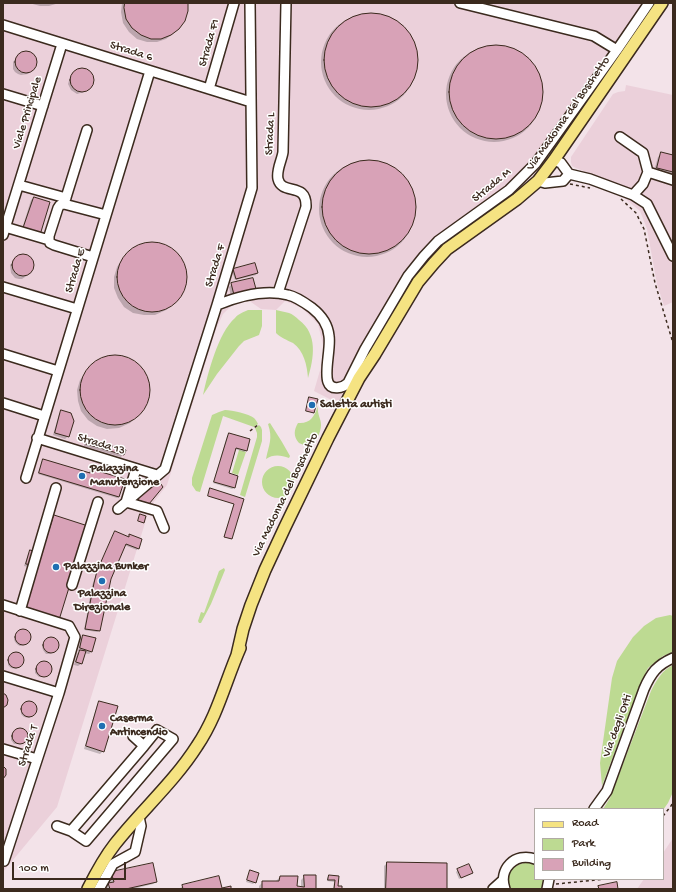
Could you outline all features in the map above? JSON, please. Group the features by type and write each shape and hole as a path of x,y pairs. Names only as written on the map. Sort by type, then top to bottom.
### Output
{"main road":[{"name":"Via Madonna del Boschetto","path":"88,889 95,875 115,844 174,778 197,747 214,716 270,574 362,386 375,354 418,282 447,249 517,199 538,181 662,3"}],"street":[{"name":"Strada F1","path":"209,89 234,3"},
{"name":"Strada F","path":"118,509 165,469 252,188 250,3"},
{"name":"Strada L","path":"278,293 306,207 306,202 302,193 286,188 281,185 278,180 278,168 284,152 286,3"},
{"path":"460,3 594,36 618,50"},
{"name":"Strada M","path":"278,293 290,295 304,301 316,311 324,321 329,335 328,381 331,386 339,388 345,386 408,276 438,241 510,190 536,163 618,50 649,3"},
{"name":"Strada 6","path":"3,25 251,102"},
{"name":"Viale Principale","path":"4,232 62,44"},
{"name":"Strada E","path":"26,478 150,71"},
{"path":"3,94 43,106"},
{"path":"49,240 58,208 65,201 87,130"},
{"path":"620,137 643,153 648,172 643,184 633,195"},
{"path":"554,160 561,163 566,177"},
{"path":"648,172 673,180"},
{"path":"538,181 545,183 566,177 590,179 633,195 647,204 673,256"},
{"path":"19,185 106,215"},
{"path":"4,232 49,240 52,244 93,257"},
{"path":"3,287 77,309"},
{"path":"217,305 233,298 246,295 278,293"},
{"path":"3,354 58,371"},
{"path":"3,403 44,416"},
{"name":"Strada 13","path":"38,438 157,475"},
{"path":"136,469 126,502 157,512 164,528"},
{"path":"3,605 20,610 56,488"},
{"path":"72,585 98,502"},
{"name":"Strada T","path":"4,861 59,692 75,637 69,626 20,610"},
{"name":"Via degli Orti","path":"595,808 607,792 648,680 659,666 673,658"},
{"path":"3,676 59,692"},
{"path":"57,826 71,831 86,840 173,739 157,730 71,831"},
{"path":"133,736 144,746"},
{"path":"3,749 37,759"},
{"path":"99,889 113,864 135,852 141,826 139,817"},
{"path":"493,889 504,884 504,873 513,861 519,858 532,856"}],"path":[{"path":"566,177 568,184 592,189"},
{"path":"621,199 636,213 644,229 655,283 673,342"},
{"path":"250,431 259,424"},
{"path":"664,815 673,802"},
{"path":"549,882 587,880"}],"shaded area":[{"path":"3,3 655,3 541,166 514,194 443,245 413,279 370,351 341,405 314,391 321,367 324,349 318,324 302,308 285,301 276,310 261,309 248,300 233,304 223,314 216,329 167,485 150,507 57,807 3,872"},
{"path":"626,85 673,95 673,302 664,306 657,284 647,229 640,211 623,197 601,187 588,184 591,174 572,166 571,162 571,157 613,94 625,91"},
{"path":"673,838 673,889 637,889 643,880 664,880 664,852"}],"green space":[{"path":"248,310 262,310 262,326 259,335 244,341 239,346 203,395 214,354 224,333 236,317"},
{"path":"276,310 293,315 309,332 312,339 313,355 308,378 306,363 300,350 293,343 282,338 276,333"},
{"path":"318,406 321,425 318,437 311,444 306,445 299,443 295,435 298,423 309,421"},
{"path":"225,410 236,411 248,415 254,418 258,424 254,427 223,416 200,492 196,491 192,485 192,478 212,415"},
{"path":"270,423 290,456 289,458 283,456 271,456 266,459 270,442 268,424"},
{"path":"259,425 262,430 262,441 245,497 240,495 257,437 255,428"},
{"path":"239,450 246,452 238,475 232,473"},
{"path":"278,466 284,467 291,473 294,482 293,488 287,495 278,498 272,497 265,491 262,482 263,476 269,469"},
{"path":"224,568 225,570 211,604 201,623 199,623 198,621 201,612 204,613 219,571"},
{"path":"670,615 673,616 673,652 663,656 648,668 639,687 602,786 600,763 612,678 617,661 633,637 644,626 656,618"},
{"path":"673,665 673,792 668,803 664,809 604,808 610,798 651,691 657,680 669,667"},
{"path":"135,748 138,750 72,827 69,824"},
{"path":"530,863 534,865 534,880 543,880 541,889 511,889 508,880 510,872 519,864"}],"building":[{"path":"125,3 188,3 188,11 185,21 179,29 171,35 161,39 151,39 141,35 132,28 126,19 124,8"},
{"path":"362,13 380,13 389,16 405,26 415,42 418,51 418,69 415,78 405,94 389,104 380,107 362,107 353,104 337,94 327,78 324,69 324,51 327,42 337,26 353,16"},
{"path":"487,45 505,45 514,48 530,58 540,74 543,83 543,101 540,110 530,126 514,136 505,139 487,139 478,136 462,126 452,110 449,101 449,83 452,74 462,58 478,48"},
{"path":"26,51 34,54 37,62 34,70 26,73 18,70 15,62 18,54"},
{"path":"82,68 90,72 94,80 90,88 82,92 74,88 70,80 74,72"},
{"path":"661,152 673,155 673,172 657,168"},
{"path":"360,160 378,160 387,163 403,173 413,189 416,198 416,216 413,225 403,241 387,251 378,254 360,254 351,251 335,241 325,225 322,216 322,198 325,189 335,173 351,163"},
{"path":"34,197 50,202 40,235 23,229"},
{"path":"152,242 165,245 177,252 184,264 187,277 184,290 177,302 165,309 152,312 139,309 127,302 120,290 117,277 120,264 127,252 139,245"},
{"path":"19,254 27,254 34,261 34,269 27,276 19,276 12,269 12,261"},
{"path":"255,263 258,273 236,279 233,269"},
{"path":"253,278 256,289 234,295 231,283"},
{"path":"115,355 128,358 140,365 147,377 150,390 147,403 140,415 128,422 115,425 102,422 90,415 83,403 80,390 83,377 90,365 102,358"},
{"name":"Saletta autisti","path":"309,397 318,399 314,413 306,411"},
{"path":"61,410 71,413 74,421 69,437 55,433"},
{"path":"229,433 250,439 247,451 236,448 229,473 238,476 235,488 214,482"},
{"path":"87,439 126,450 124,455 86,444"},
{"name":"Palazzina Manutenzione","path":"43,459 90,473 91,469 125,479 119,497 39,473"},
{"path":"158,480 163,487 149,504 138,500 140,495"},
{"path":"210,488 244,499 232,539 224,537 234,504 208,496"},
{"path":"140,514 146,516 144,523 138,521"},
{"name":"Palazzina Bunker","path":"54,515 88,526 59,620 25,609"},
{"name":"Palazzina Direzionale","path":"115,531 129,537 129,534 142,539 139,549 126,544 111,579 100,631 85,629 97,571"},
{"path":"30,550 36,552 32,565 26,564"},
{"path":"23,629 30,634 31,637 26,644 23,645 16,640 15,637 20,630"},
{"path":"83,635 96,638 92,652 80,648"},
{"path":"51,637 58,642 59,645 54,652 51,653 44,648 43,645 48,638"},
{"path":"80,650 86,651 82,664 76,662"},
{"path":"16,652 22,654 24,660 22,666 16,668 10,666 8,660 10,654"},
{"path":"44,661 51,666 52,669 47,676 44,677 37,672 36,669 41,662"},
{"path":"3,693 6,695 8,700 7,705 3,708"},
{"path":"29,701 35,703 37,709 35,715 29,717 23,715 21,709 23,703"},
{"name":"Caserma Antincendio","path":"99,701 118,706 104,752 86,746"},
{"path":"20,728 26,730 28,736 26,742 20,744 14,742 12,736 14,730"},
{"path":"3,766 6,769 6,775 3,779"},
{"path":"387,862 447,863 447,889 386,889"},
{"path":"153,863 157,882 126,889 110,889 108,883 114,882 111,872"},
{"path":"469,864 473,873 461,878 457,869"},
{"path":"250,870 259,873 256,883 247,880"},
{"path":"304,875 316,875 316,889 262,889 262,881 279,881 280,876 298,876 297,886 304,887"},
{"path":"329,875 339,876 338,886 342,886 342,889 334,889 335,880 328,880"},
{"path":"219,876 222,888 231,886 231,889 183,889 182,885"},
{"path":"617,882 618,889 599,889 598,886"}],"place":[{"name":"Saletta autisti","path":"312,405"},
{"name":"Palazzina Manutenzione","path":"82,476"},
{"name":"Palazzina Bunker","path":"56,567"},
{"name":"Palazzina Direzionale","path":"102,581"},
{"name":"Caserma Antincendio","path":"102,726"}]}
